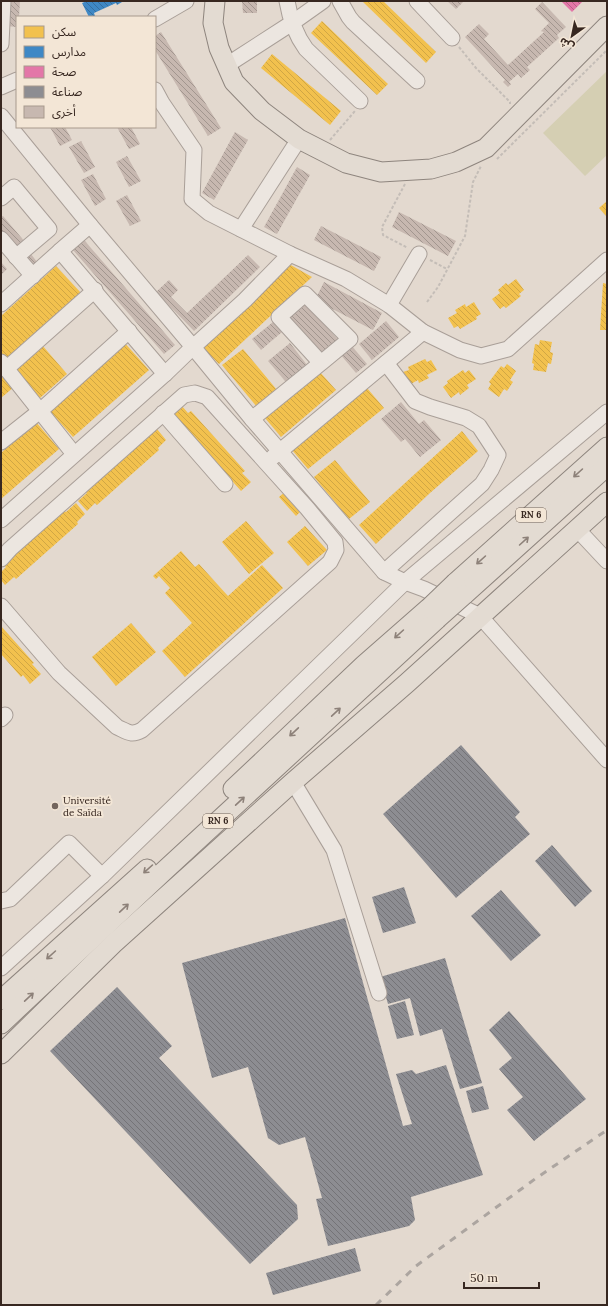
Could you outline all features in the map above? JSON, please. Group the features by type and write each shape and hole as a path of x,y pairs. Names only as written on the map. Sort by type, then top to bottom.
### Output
{"main road":[{"path":"214,1 213,23 219,48 234,82 262,111 299,139 346,163 380,172 431,169 456,162 486,148 607,26"},
{"name":"RN 6","path":"1,1024 164,871 607,447"},
{"name":"RN 6","path":"459,589 607,466"},
{"path":"1,1054 113,944 293,782 407,683 607,502"},
{"name":"RN 6","path":"1,1000 180,840 364,665 432,614"}],"street":[{"path":"1,44 3,1"},
{"path":"156,18 186,1"},
{"path":"287,1 292,23 298,37 306,49 360,101"},
{"path":"227,65 323,1"},
{"path":"340,1 349,17 417,81"},
{"path":"417,1 453,40"},
{"path":"1,87 16,80"},
{"path":"156,92 194,150 192,199 210,213 290,254 346,279 390,305 423,332 460,350 481,356 508,349 607,260"},
{"path":"1,116 252,419 384,572 424,589 480,616 607,760"},
{"path":"241,229 299,139"},
{"path":"1,198 14,187 49,229 16,257"},
{"path":"1,304 90,225"},
{"path":"1,239 33,276"},
{"path":"60,251 95,290 165,374"},
{"path":"1,520 165,374 245,300 290,254"},
{"path":"390,305 419,254"},
{"path":"74,454 4,365 95,290"},
{"path":"252,419 321,363 350,339 305,294 279,317 321,363"},
{"path":"1,442 40,411 129,331"},
{"path":"266,464 423,332"},
{"path":"384,572 482,484 498,455 479,426 466,418 415,401 386,363"},
{"path":"1,559 10,549 184,395 195,393 207,397 307,508 335,542 336,550 330,562 142,730 135,733 129,733 117,727 59,673 1,606"},
{"path":"1,968 102,876 405,582 607,412"},
{"path":"163,413 225,484"},
{"path":"577,529 607,561"},
{"path":"293,782 334,850 380,993"},
{"path":"1,901 10,899 69,843 102,876"}],"path":[{"path":"453,40 476,68"},
{"path":"497,159 607,50"},
{"path":"327,143 356,110 360,101"},
{"path":"427,302 438,287 465,236 473,182 482,164"},
{"path":"408,180 382,227 383,235 448,269"}],"shaded area":[{"path":"607,71 607,155 585,176 543,133"}],"building: سكن":[{"path":"362,1 383,1 436,52 426,63"},
{"path":"322,21 388,84 377,95 311,33"},
{"path":"272,54 341,111 330,125 261,68"},
{"path":"607,201 607,217 599,208"},
{"path":"289,264 312,277 219,364 201,346"},
{"path":"56,266 82,294 7,361 1,354 1,316"},
{"path":"516,279 524,290 519,294 521,296 506,308 504,306 500,309 492,299 500,293 498,290 506,283 508,285"},
{"path":"603,283 607,284 607,330 600,330"},
{"path":"474,302 481,314 476,317 477,319 460,329 458,326 454,328 448,318 457,313 455,310 465,304 466,307"},
{"path":"540,340 552,342 550,352 553,353 551,364 548,363 546,372 533,370 534,364 532,363 535,344 539,345"},
{"path":"123,341 149,370 73,437 47,408"},
{"path":"42,345 67,374 40,398 14,369"},
{"path":"243,349 277,390 257,407 222,365"},
{"path":"425,359 427,362 431,360 437,370 427,375 429,378 419,383 418,380 409,385 403,372 409,370 408,367"},
{"path":"507,364 516,371 510,380 513,382 507,391 504,389 499,397 488,389 491,384 489,382 501,366 504,368"},
{"path":"463,370 465,373 469,370 476,379 467,385 469,388 460,395 459,392 451,398 443,387 448,383 447,381"},
{"path":"319,371 336,390 281,437 265,418"},
{"path":"1,372 14,387 1,398"},
{"path":"367,388 384,408 308,469 292,450"},
{"path":"181,405 188,413 191,411 245,471 242,473 251,482 241,491 233,482 231,484 171,413"},
{"path":"36,422 59,449 1,499 1,453"},
{"path":"157,429 166,440 158,448 159,450 97,505 95,503 87,511 78,501 87,493 84,491 145,437 147,438"},
{"path":"462,431 478,451 430,493 376,544 359,525"},
{"path":"335,460 370,502 349,519 314,477"},
{"path":"286,491 303,509 296,516 279,497"},
{"path":"76,503 85,514 77,522 78,524 16,579 14,577 5,585 1,580 1,572 6,567 3,565 64,511 66,512"},
{"path":"246,521 274,553 249,574 222,542"},
{"path":"305,526 327,550 308,566 287,542"},
{"path":"181,551 195,567 199,564 228,596 262,565 283,588 185,677 162,651 192,623 165,593 170,588 159,576 156,579 153,576"},
{"path":"131,623 156,652 116,686 92,657"},
{"path":"1,626 34,663 32,664 41,674 30,684 23,675 21,677 1,654"}],"building: مدارس":[{"path":"87,1 122,2 117,5 116,3 94,13 95,16 88,16 82,3"}],"building: صحة":[{"path":"561,1 583,1 572,12"}],"building: صناعة":[{"path":"461,745 520,812 515,817 530,834 456,898 383,814"},
{"path":"552,845 592,891 575,907 535,861"},
{"path":"404,887 416,923 383,933 372,897"},
{"path":"501,890 541,935 511,961 471,916"},
{"path":"345,918 403,1126 412,1124 396,1074 412,1070 416,1074 446,1065 483,1175 411,1197 415,1220 409,1226 328,1246 316,1199 322,1198 305,1137 279,1145 268,1138 248,1067 212,1078 182,963"},
{"path":"445,958 482,1083 460,1089 442,1029 420,1036 410,998 388,1004 380,977"},
{"path":"117,987 172,1046 159,1058 297,1205 298,1219 250,1264 50,1051"},
{"path":"405,1001 414,1035 397,1039 388,1006"},
{"path":"509,1011 586,1099 534,1141 507,1110 523,1097 499,1069 512,1058 489,1030"},
{"path":"483,1086 489,1109 472,1113 466,1091"},
{"path":"355,1248 361,1271 273,1295 266,1273"}],"building: أخرى":[{"path":"9,1 20,1 19,16 16,16 16,27 6,26"},
{"path":"242,1 257,1 257,13 243,13"},
{"path":"447,1 464,1 456,9"},
{"path":"542,2 566,27 557,35 559,38 527,67 530,70 521,78 518,74 509,82 511,84 508,87 503,82 505,80 465,37 479,24 489,34 484,39 508,65 544,32 541,31 549,23 535,9"},
{"path":"161,32 221,128 208,136 156,52 156,35"},
{"path":"51,128 66,128 72,140 60,146"},
{"path":"118,128 132,128 140,144 129,149"},
{"path":"235,132 248,140 214,200 202,193"},
{"path":"81,141 95,167 84,173 69,147"},
{"path":"127,156 141,181 129,187 116,162"},
{"path":"297,167 310,175 277,234 264,227"},
{"path":"93,174 106,199 95,206 81,180"},
{"path":"127,195 141,221 130,226 116,201"},
{"path":"399,212 456,241 448,256 392,227"},
{"path":"3,216 25,242 15,250 1,233 1,217"},
{"path":"321,226 381,257 374,271 314,240"},
{"path":"84,240 175,345 164,354 73,250"},
{"path":"31,254 37,262 32,266 25,258"},
{"path":"248,255 260,267 194,331 156,292 169,280 178,290 171,297 187,313"},
{"path":"1,262 7,269 1,275"},
{"path":"324,282 382,313 373,330 315,300"},
{"path":"305,303 341,343 322,360 287,320"},
{"path":"386,321 399,337 372,360 359,344"},
{"path":"273,322 282,332 261,350 252,339"},
{"path":"290,343 307,365 286,382 268,361"},
{"path":"351,345 367,364 356,373 340,354"},
{"path":"401,402 419,424 424,420 441,440 420,457 405,439 401,442 381,419"}],"railway":[{"path":"376,1305 416,1266 535,1179 607,1130"}],"place":[{"name":"Université de Saïda","path":"55,806"}]}
